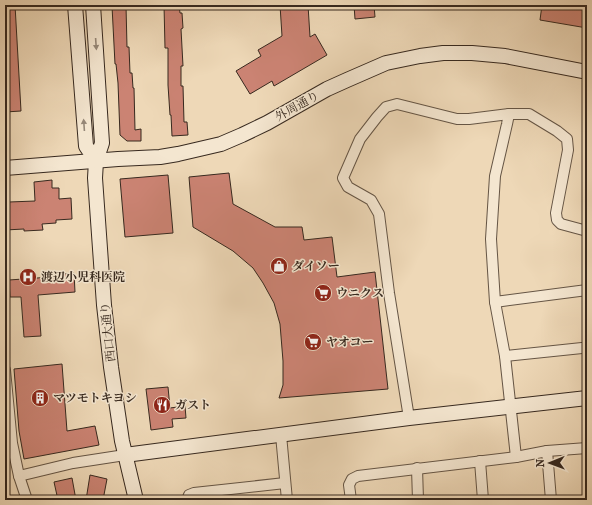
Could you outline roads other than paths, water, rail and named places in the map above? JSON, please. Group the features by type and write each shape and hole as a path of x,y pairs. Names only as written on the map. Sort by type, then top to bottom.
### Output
{"street":[{"path":"75,5 86,146 96,161"},
{"name":"西口大通り","path":"94,5 102,143 96,161 96,178 105,310 111,367 125,455 136,500"},
{"name":"外周通り","path":"5,168 160,157 221,144 250,131 354,76 386,63 420,56 443,53 478,53 505,56 587,72"},
{"path":"409,418 389,293 379,214 371,200 348,187 343,178 360,139 386,107 397,104 457,119 509,114 528,114 557,131 567,139 568,150 556,213 557,220 562,224 587,231"},
{"path":"509,114 495,176 491,239 495,302 505,356 516,457"},
{"path":"495,302 587,290"},
{"path":"505,356 587,348"},
{"path":"5,370 8,444 27,500"},
{"path":"19,476 73,463 125,455 409,418 587,398"},
{"path":"281,435 287,500"},
{"path":"351,500 349,484 352,479 358,476 516,457 547,451 587,448"},
{"path":"547,451 551,500"},
{"path":"480,461 483,500"},
{"path":"417,468 418,500"},
{"path":"187,500 189,495 194,493 285,483"}],"place":[{"name":"ダイソー","path":"279,266"},
{"name":"渡辺小児科医院","path":"28,277"},
{"name":"ウニクス","path":"323,293"},
{"name":"ヤオコー","path":"313,342"},
{"name":"マツモトキヨシ","path":"40,398"},
{"name":"ガスト","path":"162,405"}]}
